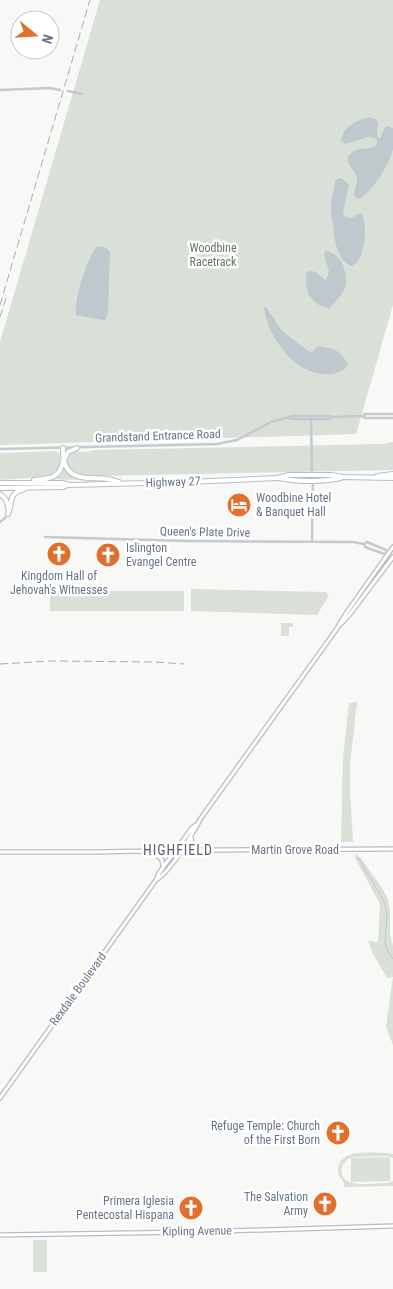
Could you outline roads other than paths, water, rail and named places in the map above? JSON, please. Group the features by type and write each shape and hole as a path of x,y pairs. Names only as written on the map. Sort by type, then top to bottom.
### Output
{"main road":[{"path":"63,448 64,460 69,472 77,477 109,479 124,483"},
{"path":"18,482 51,478 61,468 67,454 77,448"},
{"name":"Highway 27","path":"372,477 393,474"},
{"name":"Highway 27","path":"277,478 289,475 331,475 393,480"},
{"name":"Highway 27","path":"0,483 70,484 277,478 289,480 331,480 343,477"},
{"name":"Highway 27","path":"0,488 63,486 70,484"},
{"path":"8,514 12,496 16,491 38,487"},
{"path":"0,494 6,498 8,514"},
{"name":"Rexdale Boulevard","path":"156,880 162,876 179,853 197,824 393,547"},
{"name":"Rexdale Boulevard","path":"336,630 393,557"},
{"name":"Rexdale Boulevard","path":"0,1098 156,880 159,873 197,824"},
{"path":"191,836 192,843 198,850"},
{"name":"Martin Grove Road","path":"141,851 146,848 194,848 198,850 393,849"},
{"name":"Martin Grove Road","path":"0,852 141,851 195,853 198,850"},
{"path":"155,853 162,860 163,868"},
{"name":"Kipling Avenue","path":"0,1235 393,1226"}],"street":[{"path":"0,90 50,88 60,90"},
{"path":"68,91 82,94"},
{"path":"362,416 365,414 393,414"},
{"name":"Grandstand Entrance Road","path":"0,449 217,444 237,440 271,422 293,416 362,416"},
{"path":"362,416 366,418 393,418"},
{"path":"311,417 312,542"},
{"path":"0,522 8,514"},
{"name":"Queen's Plate Drive","path":"45,537 364,544 366,542 386,550 393,557"}],"waterway":[{"path":"356,854 384,901 387,914 385,942 393,959"}],"railway":[{"path":"0,305 90,0"},
{"path":"0,317 6,298"},
{"path":"0,664 50,661 184,664"}],"place":[{"name":"Woodbine Hotel & Banquet Hall","path":"239,505"},
{"name":"Kingdom Hall of Jehovah's Witnesses","path":"59,554"},
{"name":"Islington Evangel Centre","path":"108,555"},
{"name":"Refuge Temple: Church of the First Born","path":"338,1133"},
{"name":"The Salvation Army","path":"325,1204"},
{"name":"Primera Iglesia Pentecostal Hispana","path":"191,1208"}],"district":[{"name":"HIGHFIELD","path":"178,850"}],"park label":[{"name":"Woodbine Racetrack","path":"213,255"}]}
